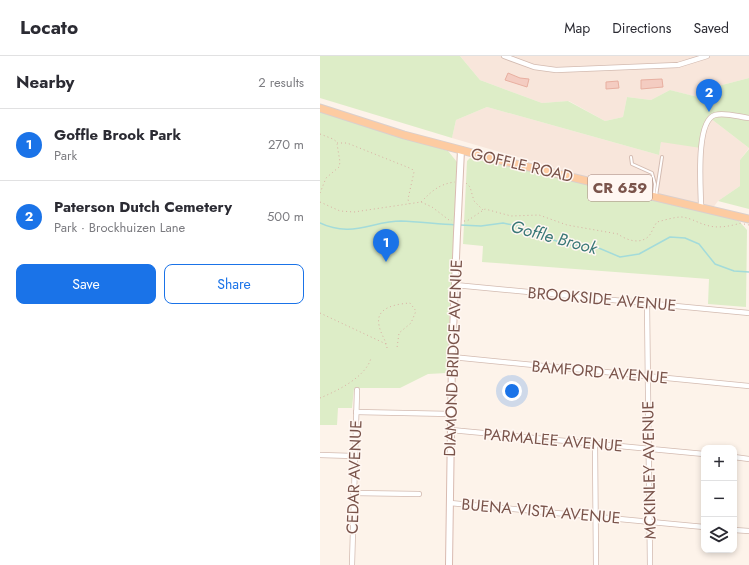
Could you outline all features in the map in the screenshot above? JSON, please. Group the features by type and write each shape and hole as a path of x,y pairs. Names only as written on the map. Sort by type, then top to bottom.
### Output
{"main road":[{"name":"GOFFLE ROAD","path":"320,108 461,150 701,206 748,222"}],"street":[{"path":"504,56 534,67 556,70 678,65 707,56"},
{"path":"701,206 701,150 704,126 709,119 715,115 749,118"},
{"name":"DIAMOND BRIDGE AVENUE","path":"449,565 452,357 461,150"},
{"name":"BROOKSIDE AVENUE","path":"455,285 749,313"},
{"name":"MCKINLEY AVENUE","path":"647,303 650,565"},
{"name":"BAMFORD AVENUE","path":"452,357 749,386"},
{"name":"CEDAR AVENUE","path":"352,565 357,390"},
{"path":"356,412 451,414"},
{"name":"PARMALEE AVENUE","path":"451,430 701,454"},
{"path":"595,444 596,565"},
{"path":"320,455 354,456"},
{"path":"737,457 749,459"},
{"path":"353,493 419,494"},
{"name":"BUENA VISTA AVENUE","path":"450,503 701,527"},
{"path":"737,530 749,531"}],"lane":[{"path":"655,196 662,157"},
{"path":"631,158 632,164 652,173 655,184 655,196"}],"path":[{"path":"320,134 333,139 337,143 340,162 339,167 326,178 320,193"},
{"path":"337,143 347,143 412,169 414,172 408,199 409,204"},
{"path":"421,202 437,187 456,182"},
{"path":"466,183 470,187 474,201 483,210"},
{"path":"320,202 340,211 354,212 421,202 432,206 449,220 455,220"},
{"path":"461,221 467,221 483,210 490,210 517,216 523,214 539,215 567,225 618,234 625,238 634,240 641,240 649,236 657,222 670,218 682,217 693,219 706,225 716,227 742,223"},
{"path":"387,348 387,344 378,325 379,318 387,307 393,304 410,303 416,311 415,317 399,333 397,348"},
{"path":"320,313 387,344"},
{"path":"320,398 332,393 357,377 369,364 371,358"}],"shaded area":[{"path":"460,56 749,56 749,78 699,91 698,97 670,90 651,100 627,97 623,117 605,121 569,101 542,103 480,80"},
{"path":"487,107 659,155 661,142 710,118 749,148 740,160 740,186 718,201 709,213 452,138 456,120"}],"green space":[{"path":"320,56 460,56 480,80 542,103 568,101 605,121 623,117 627,97 651,100 670,90 698,97 699,91 749,78 749,148 710,118 701,148 661,142 659,155 487,107 456,120 452,138 320,98"},
{"path":"320,111 448,151 457,162 447,373 428,374 400,388 354,388 352,408 338,408 337,425 320,425"},
{"path":"749,149 749,209 718,201 740,186 740,160"},
{"path":"470,158 685,206 739,221 747,230 746,307 708,304 709,279 482,262 483,246 463,244 467,161"}],"building":[{"path":"508,73 520,78 529,79 527,87 505,80"},
{"path":"662,79 663,87 641,89 641,80"},
{"path":"618,81 619,88 606,89 606,82"}],"waterway":[{"name":"Goffle Brook","path":"320,223 342,229 362,228 401,221 456,225"},
{"name":"Goffle Brook","path":"460,225 481,226 503,223 522,227 533,234 570,245 594,246 620,257 639,254 670,237 685,238 699,244 715,264 734,271 749,272"}],"place":[{"name":"Paterson Dutch Cemetery","path":"709,112"},
{"name":"Goffle Brook Park","path":"386,262"}]}
